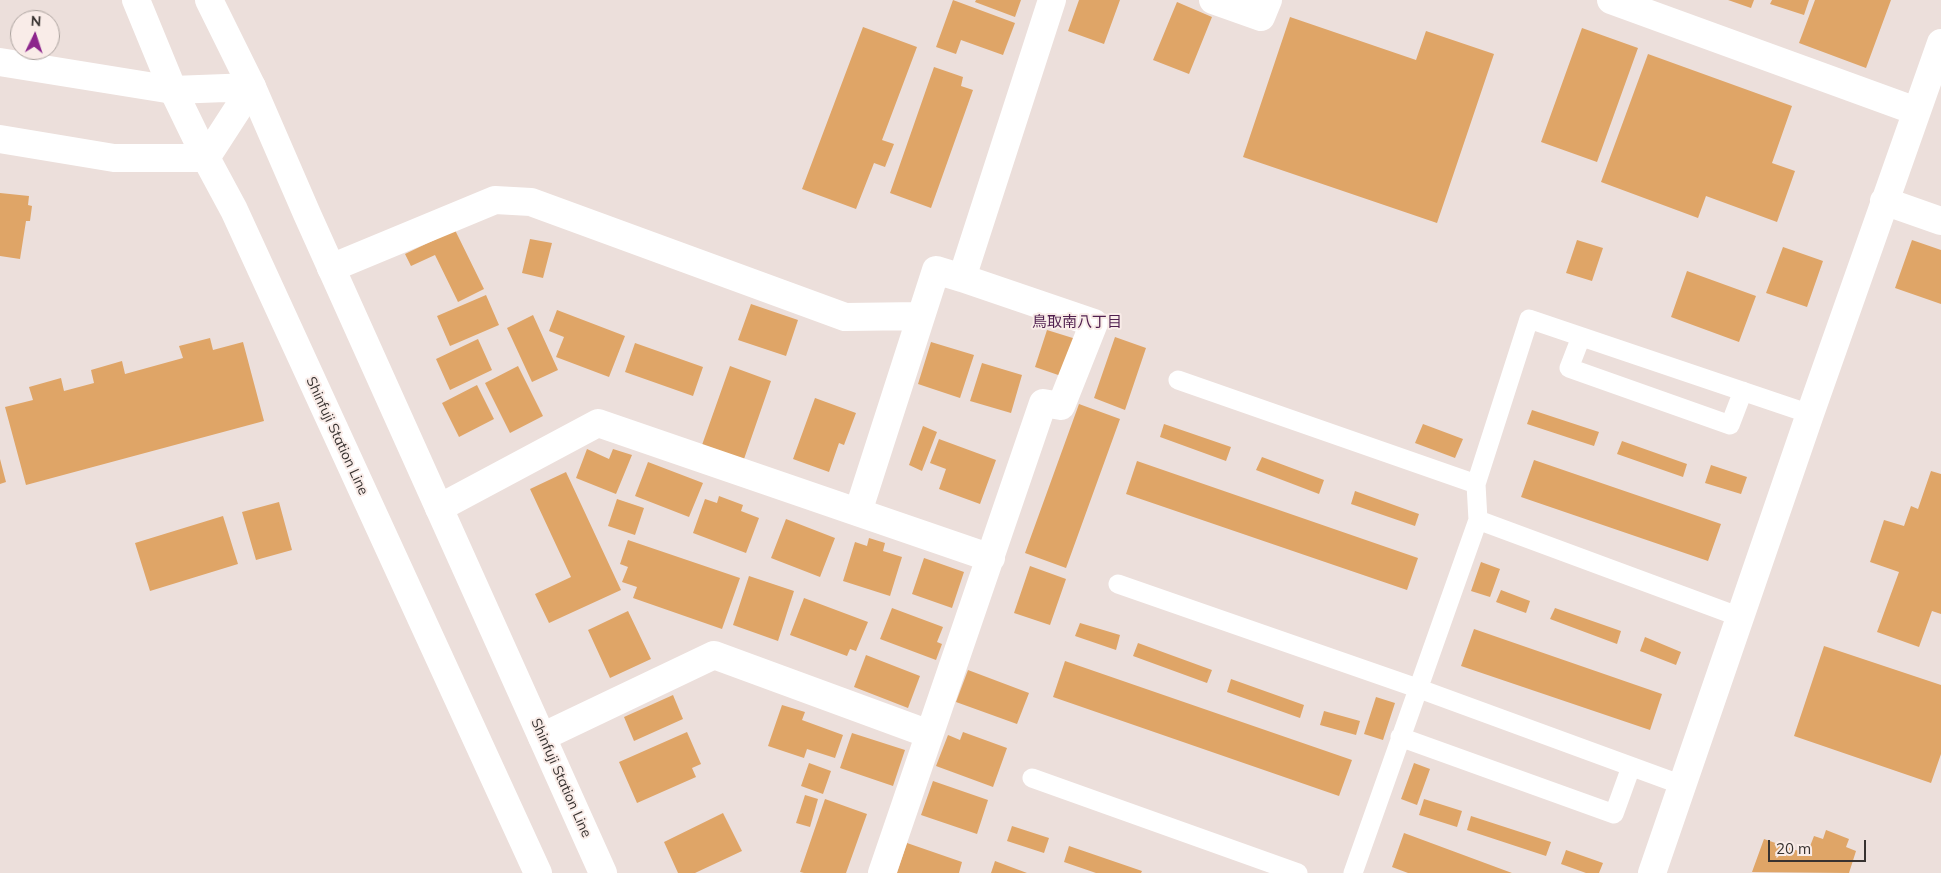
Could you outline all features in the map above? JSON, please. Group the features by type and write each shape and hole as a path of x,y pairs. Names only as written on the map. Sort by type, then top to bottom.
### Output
{"street":[{"name":"Shinfuji Station Line","path":"136,0 173,90 234,210 538,873"},
{"name":"Shinfuji Station Line","path":"209,0 252,87 603,873"},
{"path":"962,278 1052,0"},
{"path":"1213,0 1262,17 1268,0"},
{"path":"1611,0 1916,111"},
{"path":"1652,873 1884,201 1941,43"},
{"path":"0,62 173,90 252,87"},
{"path":"0,138 114,158 206,158 252,87"},
{"path":"332,268 495,200 532,202 845,317 921,316"},
{"path":"1884,201 1941,221"},
{"path":"858,512 936,270 1094,323 1062,406 1044,403 882,873"},
{"path":"440,508 598,423 991,558"},
{"path":"542,738 714,656 929,734"}],"lane":[{"path":"1353,873 1478,520 1476,484 1529,319 1810,414"},
{"path":"1581,337 1569,368 1730,425 1743,391"},
{"path":"1178,380 1476,484"},
{"path":"1478,520 1740,617"},
{"path":"1118,584 1417,688 1682,785"},
{"path":"1400,737 1614,814 1631,767"},
{"path":"1032,778 1298,873"}],"building":[{"path":"953,0 1015,23 1003,55 961,40 956,54 936,47"},
{"path":"976,0 1021,0 1015,17 975,2"},
{"path":"1079,0 1120,0 1104,44 1068,31"},
{"path":"1728,0 1754,0 1751,8"},
{"path":"1772,0 1809,0 1804,15 1770,4"},
{"path":"1815,0 1891,0 1866,68 1799,43"},
{"path":"1177,2 1212,17 1189,74 1153,60"},
{"path":"1290,17 1416,60 1426,31 1494,54 1437,223 1243,157"},
{"path":"863,27 917,47 882,140 894,144 885,167 874,163 856,209 802,189"},
{"path":"1582,28 1638,48 1597,162 1541,142"},
{"path":"1648,54 1792,106 1772,163 1795,171 1777,222 1706,196 1698,218 1601,182"},
{"path":"934,67 963,77 961,86 973,90 931,208 890,193"},
{"path":"0,193 29,196 28,205 32,206 30,221 26,221 20,259 0,256"},
{"path":"455,230 484,289 458,302 435,255 411,266 405,254"},
{"path":"530,239 552,243 543,278 522,273"},
{"path":"1577,240 1603,248 1592,281 1566,273"},
{"path":"1912,240 1941,250 1941,304 1895,288"},
{"path":"1783,247 1823,261 1807,307 1766,293"},
{"path":"1687,271 1756,296 1739,342 1671,317"},
{"path":"486,295 499,325 450,346 437,316"},
{"path":"751,304 798,320 786,356 738,340"},
{"path":"557,310 625,336 609,377 556,357 564,337 549,331"},
{"path":"533,315 558,370 532,382 507,328"},
{"path":"1047,330 1076,339 1064,377 1035,367"},
{"path":"1115,337 1146,348 1125,410 1094,398"},
{"path":"210,338 213,350 243,342 264,421 26,485 5,407 33,400 29,387 61,378 64,391 94,383 91,370 122,361 125,374 183,358 179,346"},
{"path":"478,339 492,370 450,390 436,359"},
{"path":"931,342 974,355 960,398 918,384"},
{"path":"635,343 703,367 693,396 625,372"},
{"path":"982,363 1022,375 1011,413 970,401"},
{"path":"518,366 543,416 510,433 485,383"},
{"path":"730,366 771,381 744,459 702,445"},
{"path":"477,385 494,419 459,437 442,403"},
{"path":"815,398 856,413 844,445 839,443 829,472 793,459"},
{"path":"1079,404 1120,419 1066,568 1025,553"},
{"path":"1532,410 1599,432 1594,446 1527,424"},
{"path":"1164,424 1231,447 1226,461 1160,437"},
{"path":"1423,424 1463,439 1455,458 1415,443"},
{"path":"923,426 937,432 922,471 909,465"},
{"path":"939,439 996,460 980,504 939,489 946,469 930,463"},
{"path":"1622,441 1687,464 1683,477 1617,454"},
{"path":"587,449 609,459 613,449 632,455 616,494 576,478"},
{"path":"1262,457 1324,480 1319,494 1256,470"},
{"path":"0,459 6,482 0,484"},
{"path":"1534,460 1721,524 1708,561 1521,497"},
{"path":"1137,461 1418,558 1407,590 1126,494"},
{"path":"648,462 703,483 689,517 635,496"},
{"path":"1711,465 1747,477 1741,494 1705,483"},
{"path":"1931,471 1941,474 1941,614 1932,611 1919,647 1877,632 1899,572 1870,562 1884,520 1904,526 1911,506 1918,509"},
{"path":"566,472 621,590 549,623 535,594 571,577 530,489"},
{"path":"1355,491 1419,514 1415,526 1351,504"},
{"path":"719,496 743,505 741,511 759,518 746,553 693,533 705,499 717,503"},
{"path":"617,499 644,508 635,535 608,526"},
{"path":"279,502 292,550 256,560 242,512"},
{"path":"223,516 238,564 150,591 135,543"},
{"path":"786,519 835,538 820,577 771,558"},
{"path":"869,538 885,543 883,551 902,557 890,596 843,581 855,542 867,546"},
{"path":"628,540 740,578 722,629 633,598 637,587 622,582 628,567 620,564"},
{"path":"924,558 964,572 952,608 912,594"},
{"path":"1481,562 1500,569 1490,597 1471,591"},
{"path":"1030,566 1066,579 1050,625 1014,613"},
{"path":"749,576 794,591 778,641 733,625"},
{"path":"1501,590 1530,601 1526,613 1496,602"},
{"path":"804,598 868,622 856,651 850,649 847,656 790,635"},
{"path":"892,608 943,627 937,642 942,644 936,660 880,639"},
{"path":"1555,608 1621,631 1617,644 1550,619"},
{"path":"628,611 651,659 610,678 588,630"},
{"path":"1080,623 1120,635 1116,650 1075,636"},
{"path":"1474,629 1662,694 1650,730 1461,666"},
{"path":"1645,637 1681,652 1676,665 1640,651"},
{"path":"1138,643 1212,670 1207,683 1133,656"},
{"path":"1824,646 1941,685 1941,754 1931,783 1794,736"},
{"path":"866,655 920,676 908,708 854,687"},
{"path":"1065,661 1352,760 1339,796 1053,697"},
{"path":"968,670 1029,693 1017,724 956,702"},
{"path":"1231,679 1304,705 1300,718 1227,692"},
{"path":"673,695 683,719 634,741 624,717"},
{"path":"1376,697 1395,703 1383,740 1364,734"},
{"path":"782,705 805,712 802,720 843,735 835,758 807,749 804,758 768,746"},
{"path":"1324,711 1360,721 1356,735 1320,725"},
{"path":"687,732 701,764 692,768 696,777 637,803 619,762"},
{"path":"963,732 1007,748 993,787 936,766 948,735 960,740"},
{"path":"852,733 905,750 893,786 840,768"},
{"path":"809,763 831,771 823,794 801,786"},
{"path":"1414,763 1430,769 1417,805 1401,799"},
{"path":"933,781 988,800 977,834 921,815"},
{"path":"805,795 818,799 810,827 796,823"},
{"path":"825,799 867,814 846,873 800,872"},
{"path":"1424,799 1462,811 1457,827 1419,815"},
{"path":"723,813 742,851 695,873 678,873 664,842"},
{"path":"1471,816 1551,842 1546,856 1467,830"},
{"path":"1012,826 1049,838 1044,853 1007,841"},
{"path":"1826,830 1849,839 1846,847 1856,851 1849,873 1752,872 1764,839 1807,854 1814,836 1823,839"},
{"path":"1404,833 1512,873 1408,873 1392,867"},
{"path":"907,843 962,862 959,873 897,873"},
{"path":"1069,846 1142,871 1141,873 1096,873 1064,862"},
{"path":"1566,850 1603,863 1599,873 1586,873 1561,864"},
{"path":"995,861 1027,873 991,873"}],"district":[{"name":"鳥取南八丁目","path":"1077,322"}]}
